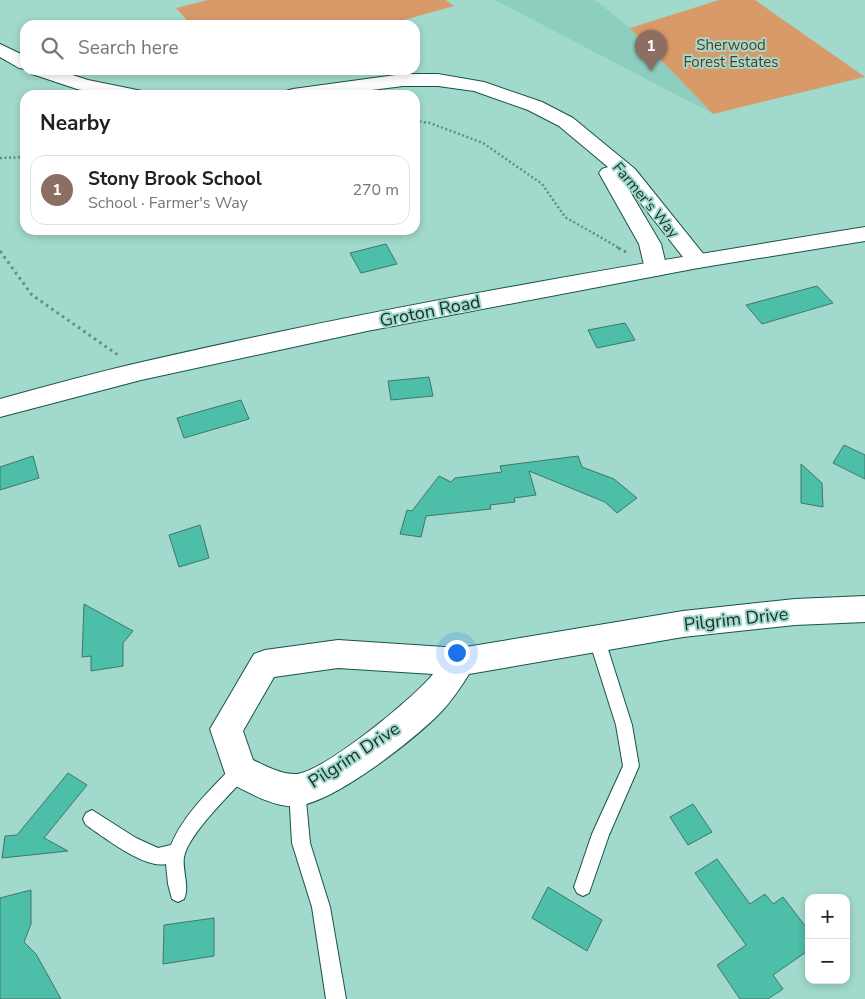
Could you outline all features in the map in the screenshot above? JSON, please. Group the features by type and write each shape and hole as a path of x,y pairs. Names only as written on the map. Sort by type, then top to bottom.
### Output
{"street":[{"path":"0,49 20,61"},
{"path":"53,75 84,86 107,90"},
{"name":"Farmer's Way","path":"330,90 403,80 438,80 477,86 535,106 566,122 591,141 628,174 698,262"},
{"name":"Farmer's Way","path":"591,141 650,244 656,269"},
{"name":"Groton Road","path":"0,408 140,371 367,323 656,269 865,234"},
{"name":"Pilgrim Drive","path":"460,662 428,704 377,744 316,784 297,790 273,786 240,771 226,729 265,664 338,654 460,662 683,624 795,612 865,609"}],"lane":[{"path":"583,887 601,834 631,766 624,726 597,640"},
{"path":"178,893 174,867 176,853 214,798 240,771"},
{"path":"297,790 301,843 321,907 336,999"},
{"path":"92,819 130,844 158,857 176,853"}],"path":[{"path":"420,122 430,123 483,143 542,184 565,217 656,269"},
{"path":"0,158 20,156"},
{"path":"0,251 32,295 140,371"}],"shaded area":[{"path":"495,0 595,0 630,28 713,114"}],"green space":[{"path":"208,0 446,0 454,6 404,20 187,20 176,8"},
{"name":"Sherwood Forest Estates","path":"719,0 755,0 865,77 713,114 630,28"}],"building":[{"path":"386,244 397,264 361,273 350,253"},
{"path":"817,286 833,303 762,324 746,305"},
{"path":"625,323 635,340 597,348 588,330"},
{"path":"429,377 433,396 391,400 388,381"},
{"path":"241,400 249,419 184,438 177,418"},
{"path":"844,445 865,455 865,479 833,463"},
{"path":"33,456 39,478 0,490 0,467"},
{"path":"578,456 582,467 614,479 637,498 617,513 605,502 529,471 536,495 514,498 515,502 490,505 491,509 426,516 421,537 400,534 407,510 412,511 439,476 451,482 455,478 502,472 500,466"},
{"path":"801,464 822,483 823,507 801,503"},
{"path":"200,525 209,558 179,567 169,535"},
{"path":"84,604 133,631 123,643 123,666 91,671 91,656 82,657"},
{"path":"68,773 87,785 44,838 68,851 2,858 5,836 17,835"},
{"path":"693,804 712,832 688,845 670,817"},
{"path":"717,859 750,904 765,894 773,904 783,897 805,926 805,953 773,975 783,989 768,999 740,999 717,965 746,945 695,873"},
{"path":"548,887 602,920 587,951 532,918"},
{"path":"31,890 31,924 24,942 36,954 61,999 0,999 0,898"},
{"path":"214,918 214,956 163,964 164,925"}],"place":[{"name":"Stony Brook School","path":"651,71"}]}
